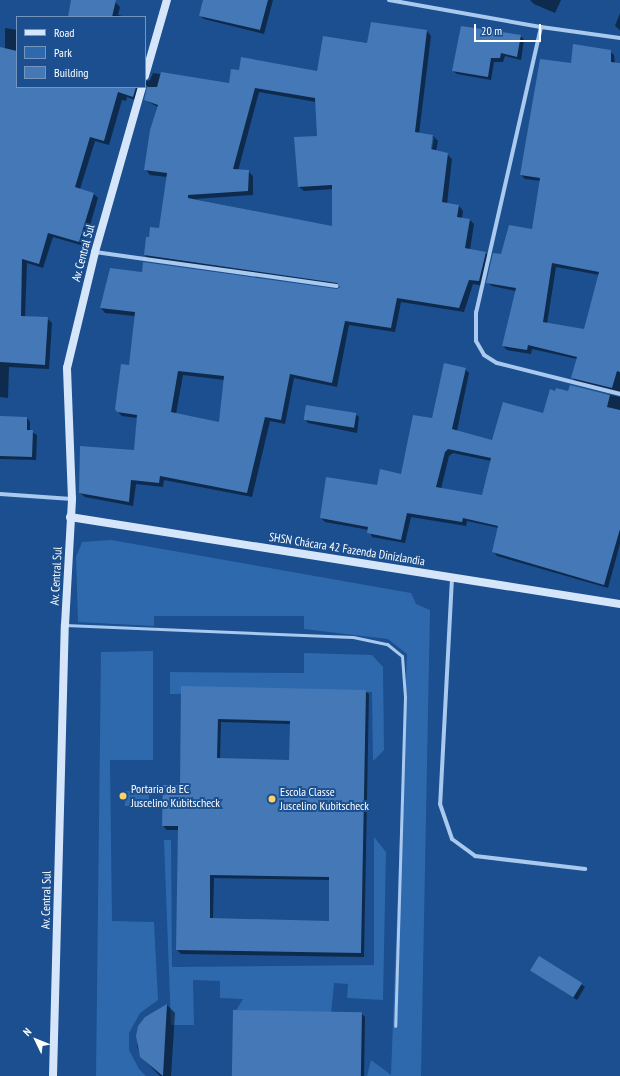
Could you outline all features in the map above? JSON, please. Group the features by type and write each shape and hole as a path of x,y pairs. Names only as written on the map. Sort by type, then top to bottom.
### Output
{"street":[{"path":"146,73 167,0"},
{"path":"389,0 541,27 620,38"},
{"path":"541,27 476,312 476,341 484,355 497,363 620,394"},
{"name":"Av. Central Sul","path":"54,1076 65,626 72,499 67,368 95,252 142,88"},
{"path":"95,252 337,286"},
{"path":"0,494 72,499"},
{"name":"SHSN Chácara 42 Fazenda Dinizlandia","path":"70,517 620,604"},
{"path":"452,578 440,804 452,840 475,856 585,869"}],"lane":[{"path":"65,626 352,637 387,644 402,656 405,698 395,1026"}],"green space":[{"path":"111,540 411,593 416,604 430,610 421,1076 367,1076 371,1060 391,1075 407,654 388,639 304,629 304,616 154,616 154,626 78,622 76,557 82,542"},
{"path":"153,651 153,760 110,760 112,921 154,922 158,1000 140,1013 129,1033 129,1050 139,1069 146,1076 96,1076 101,652"},
{"path":"304,653 372,655 383,667 384,750 373,761 372,692 170,694 170,672 304,673"},
{"path":"125,791 149,791 149,806 125,806"},
{"path":"374,837 386,852 383,1000 347,998 348,984 334,983 331,1014 234,1014 243,999 220,998 220,981 193,980 194,1025 171,1025 164,840 171,840 172,967 374,965"}],"building":[{"path":"71,0 116,0 112,16 68,16"},
{"path":"203,0 268,0 260,30 199,16"},
{"path":"371,22 427,30 415,132 433,135 431,149 448,153 442,202 459,205 457,217 470,219 465,248 486,252 479,281 469,280 459,308 397,298 391,328 345,321 332,383 290,374 281,420 265,417 247,493 160,476 159,483 131,480 129,502 79,493 80,446 134,450 137,415 117,412 115,409 121,364 129,365 135,312 100,308 110,268 142,272 143,262 337,289 340,287 337,283 144,255 146,237 149,237 150,227 159,228 167,173 144,170 150,130 158,105 144,100 147,87 157,87 161,72 229,83 231,69 239,70 241,57 317,71 323,36 367,43","holes":["255,88 315,98 317,136 294,137 298,187 332,185 332,226 188,198 188,195 248,191 249,170 233,169","178,371 224,376 219,422 171,412"]},
{"path":"461,26 521,35 517,57 501,53 500,58 491,58 488,77 452,71"},
{"path":"573,44 611,50 611,62 620,63 620,372 617,371 612,388 571,378 577,357 528,345 527,350 502,346 516,288 486,283 493,253 501,254 509,225 532,229 540,178 520,175 540,59 571,63","holes":["552,263 599,272 584,329 543,322"]},
{"path":"0,47 16,51 16,88 136,88 133,97 118,92 104,141 90,137 75,187 94,193 79,242 48,233 39,264 22,259 21,316 48,317 45,365 0,362"},
{"path":"444,363 466,368 452,429 492,440 503,402 543,413 550,389 555,391 556,388 568,391 570,385 610,395 607,407 620,410 620,529 604,585 492,552 498,526 463,518 462,522 407,513 401,540 367,533 368,527 320,518 326,477 377,485 380,469 401,474 413,415 432,418","holes":["448,449 491,458 482,495 436,487 445,452"]},
{"path":"306,405 356,413 354,428 304,420"},
{"path":"0,416 27,417 27,430 33,430 32,457 0,456"},
{"name":"Escola Classe Juscelino Kubitscheck","path":"181,686 366,690 361,953 176,950 178,826 162,826 163,785 180,785","holes":["218,719 290,721 289,760 217,758","210,875 329,877 329,921 210,918"]},
{"path":"539,956 582,983 573,997 530,970"},
{"path":"167,1004 163,1076 140,1057 136,1036 138,1026 145,1017"},
{"path":"233,1010 362,1012 361,1076 232,1076"}],"place":[{"name":"Portaria da EC Juscelino Kubitscheck","path":"123,796"},
{"name":"Escola Classe Juscelino Kubitscheck","path":"272,799"}]}
